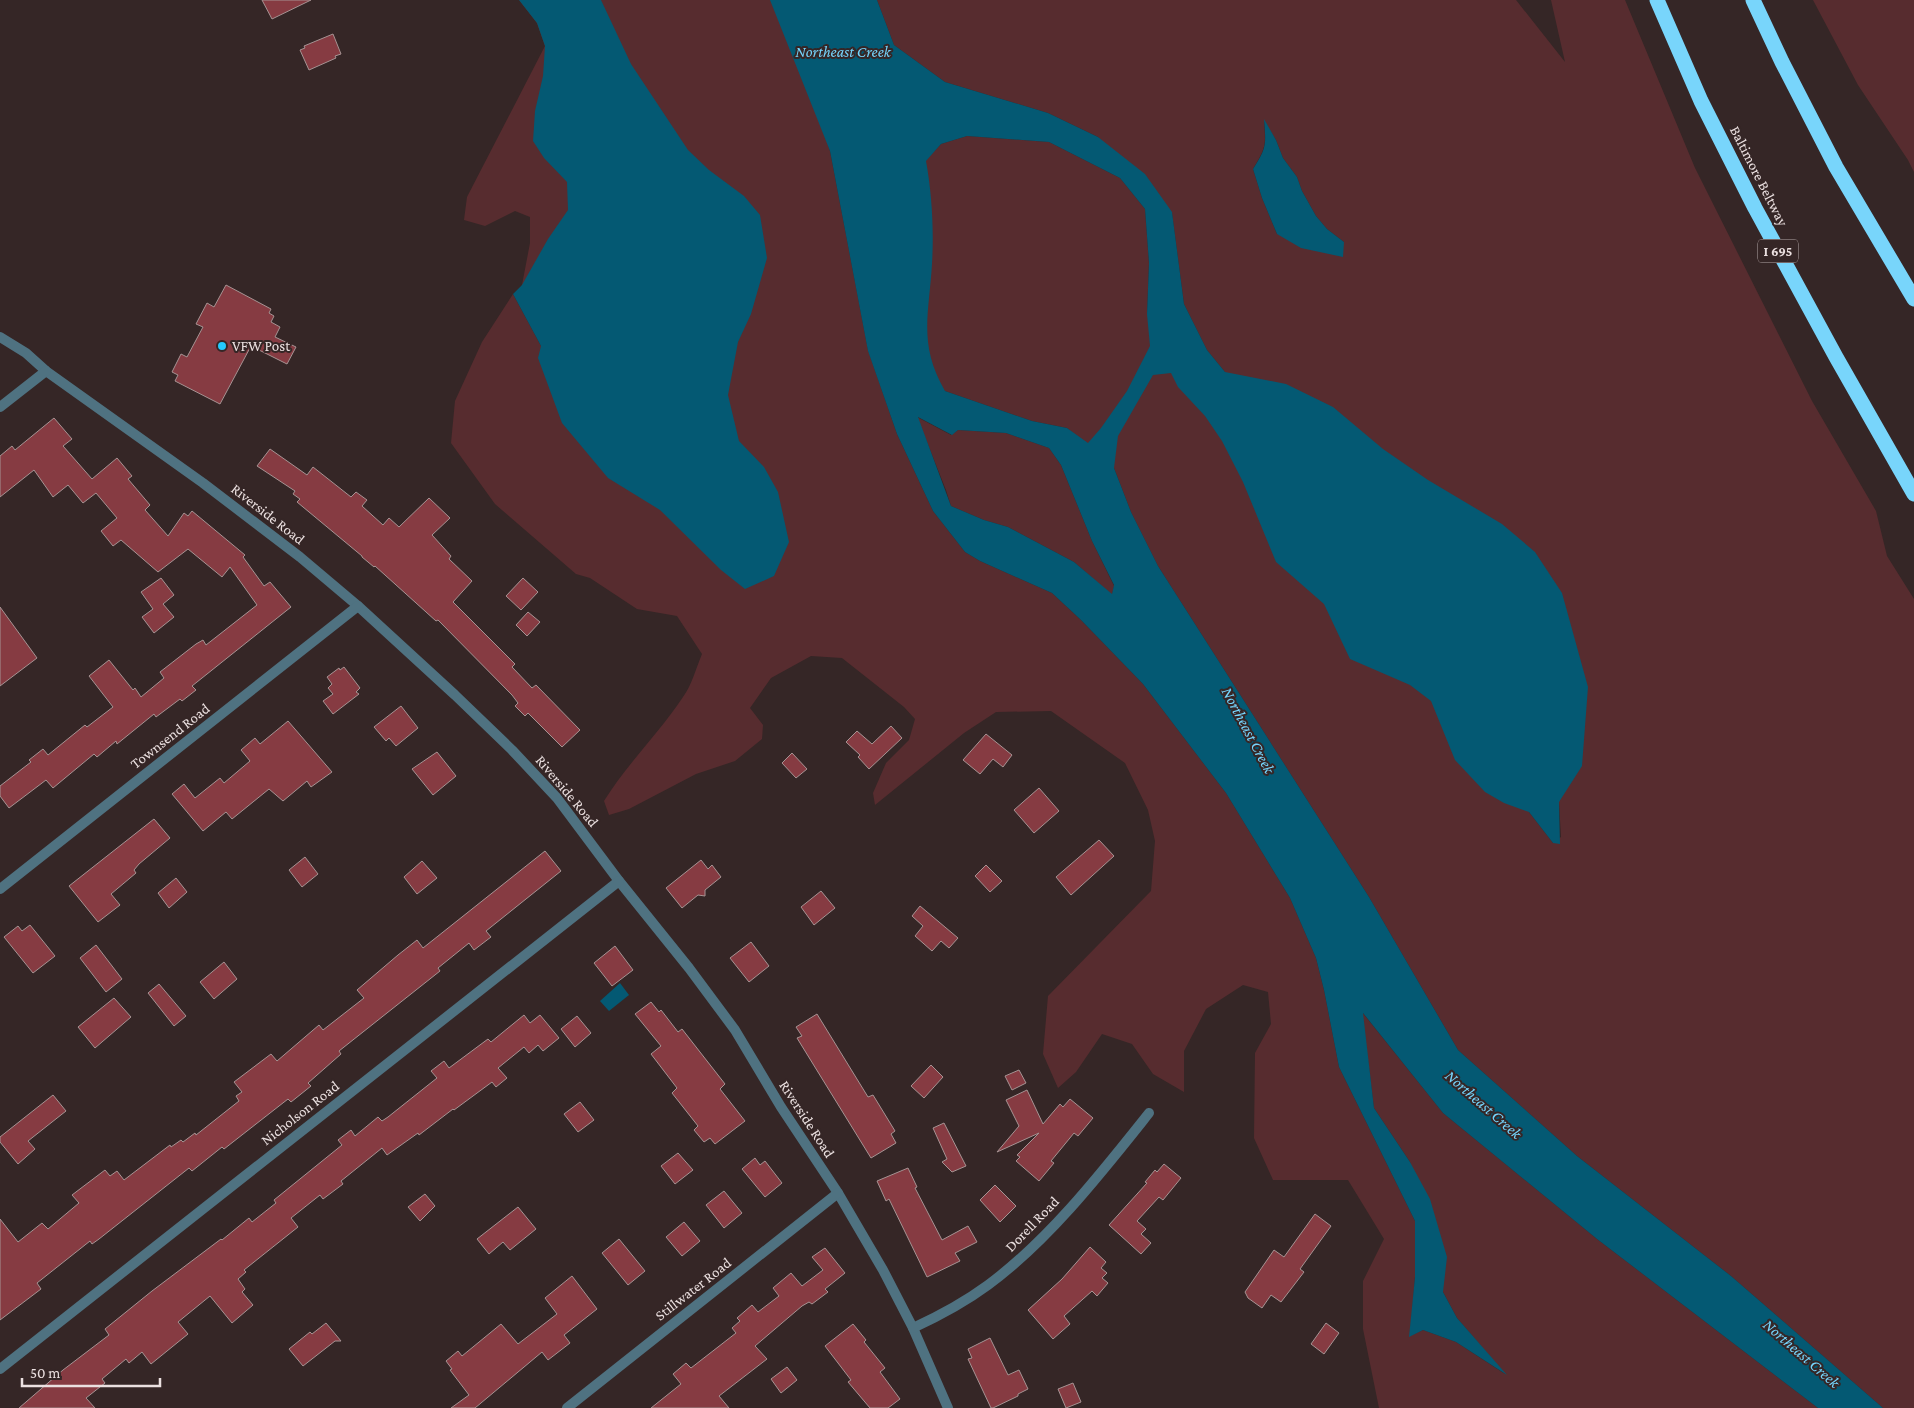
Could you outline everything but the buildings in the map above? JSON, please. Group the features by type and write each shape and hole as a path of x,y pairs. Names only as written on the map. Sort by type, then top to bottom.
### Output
{"highway":[{"name":"Baltimore Beltway","path":"1657,0 1701,101 1751,199 1836,357 1914,494"},
{"path":"1752,0 1836,167 1914,299"}],"street":[{"name":"Riverside Road","path":"0,337 26,353 46,371 203,482 300,557 456,694 557,798 619,881 689,968 734,1030 781,1107 838,1193 883,1270 913,1328 948,1408"},
{"path":"0,407 46,371"},
{"name":"Townsend Road","path":"0,889 358,606"},
{"name":"Nicholson Road","path":"0,1369 619,881"},
{"name":"Dorell Road","path":"913,1328 938,1316 987,1286 1024,1256 1072,1206 1149,1113"},
{"name":"Stillwater Road","path":"567,1408 838,1193"}],"shaded area":[{"path":"519,0 820,0 825,135 830,151 868,350 897,434 933,511 965,552 980,561 1052,593 1143,684 1226,793 1290,898 1316,958 1339,1067 1415,1221 1415,1277 1410,1336 1423,1330 1456,1342 1505,1374 1457,1318 1443,1292 1410,1162 1374,1108 1362,1012 1443,1113 1597,1239 1818,1408 1379,1408 1363,1329 1363,1281 1384,1239 1348,1180 1273,1180 1254,1138 1255,1053 1271,1024 1268,992 1243,985 1206,1009 1184,1051 1184,1092 1153,1074 1132,1044 1102,1034 1076,1072 1058,1088 1043,1054 1048,996 1151,891 1155,841 1148,810 1125,763 1051,711 996,712 964,733 875,805 873,793 886,763 909,740 915,719 904,707 842,658 811,656 771,678 750,708 763,725 762,739 735,761 696,774 629,809 609,815 604,801 686,692 702,654 677,616 637,609 590,578 576,574 495,504 451,443 455,401 482,342 513,294 541,346 562,343 522,285 530,243 530,217 515,211 485,226 464,220 467,197 545,46 537,23"},
{"path":"877,0 1516,0 1565,62 1551,0 1625,0 1695,168 1812,401 1876,511 1887,556 1914,599 1914,1408 1883,1408 1731,1276 1577,1156 1458,1050 1369,897 1158,566 1131,512 1114,468 1067,428 1032,421 945,391 920,374 898,97 926,160 941,144 967,136 1049,142 1120,178 1145,209 1149,263 1147,314 1225,372 1207,350 1184,304 1172,213 1098,137 1048,113 945,82 894,45","holes":["1264,121 1276,140 1283,158 1297,177 1302,191 1316,216 1327,229 1344,242 1277,234 1262,198 1253,169 1264,146","1559,802 1561,837 1553,843 1529,812"]},
{"path":"1813,0 1914,0 1914,172 1858,85"},
{"path":"917,417 951,435 958,430 1006,433 1049,448 1061,465 1092,541 1114,586 1112,595 1074,562 1008,527 984,520 951,506"}],"water":[{"path":"519,0 601,0 631,64 688,150 709,170 744,196 760,215 767,258 751,314 738,342 728,395 739,441 764,467 778,492 789,542 774,576 745,589 721,570 660,510 608,478 562,423 538,358 541,346 513,294 522,285 548,239 568,210 567,182 544,158 533,141 535,111 543,76 545,46 537,23"},
{"name":"Northeast Creek","path":"770,0 877,0 894,45 945,82 1048,113 1098,137 1145,174 1172,212 1184,304 1207,350 1225,372 1286,384 1333,407 1383,449 1428,480 1502,524 1535,552 1562,593 1588,687 1582,766 1559,802 1560,844 1553,843 1529,812 1504,803 1485,792 1455,760 1431,701 1410,685 1350,659 1324,604 1276,562 1243,482 1222,441 1205,416 1178,387 1171,373 1153,375 1118,436 1114,468 1131,512 1158,566 1369,897 1458,1050 1577,1156 1731,1276 1883,1408 1818,1408 1597,1239 1443,1113 1363,1013 1374,1108 1410,1162 1430,1199 1447,1257 1443,1292 1457,1318 1507,1375 1456,1342 1423,1330 1409,1337 1415,1277 1415,1221 1339,1067 1316,958 1290,898 1226,793 1143,684 1052,593 980,561 965,552 933,511 897,434 868,351 830,151","holes":["967,136 1049,142 1120,178 1145,209 1149,263 1147,314 1150,346 1127,391 1088,443 1067,428 1032,421 945,391 937,374 931,358 927,329 933,238 931,199 926,161 941,144","918,417 952,435 958,430 1006,433 1049,448 1061,465 1092,541 1114,585 1112,594 1074,562 1008,527 984,520 951,506"]},
{"path":"1264,119 1276,140 1283,158 1297,177 1302,191 1316,216 1327,229 1344,242 1343,257 1301,248 1277,234 1262,198 1253,169 1261,156 1264,146"},
{"path":"620,983 629,995 609,1011 600,1001"}],"place":[{"name":"VFW Post","path":"222,346"}]}
